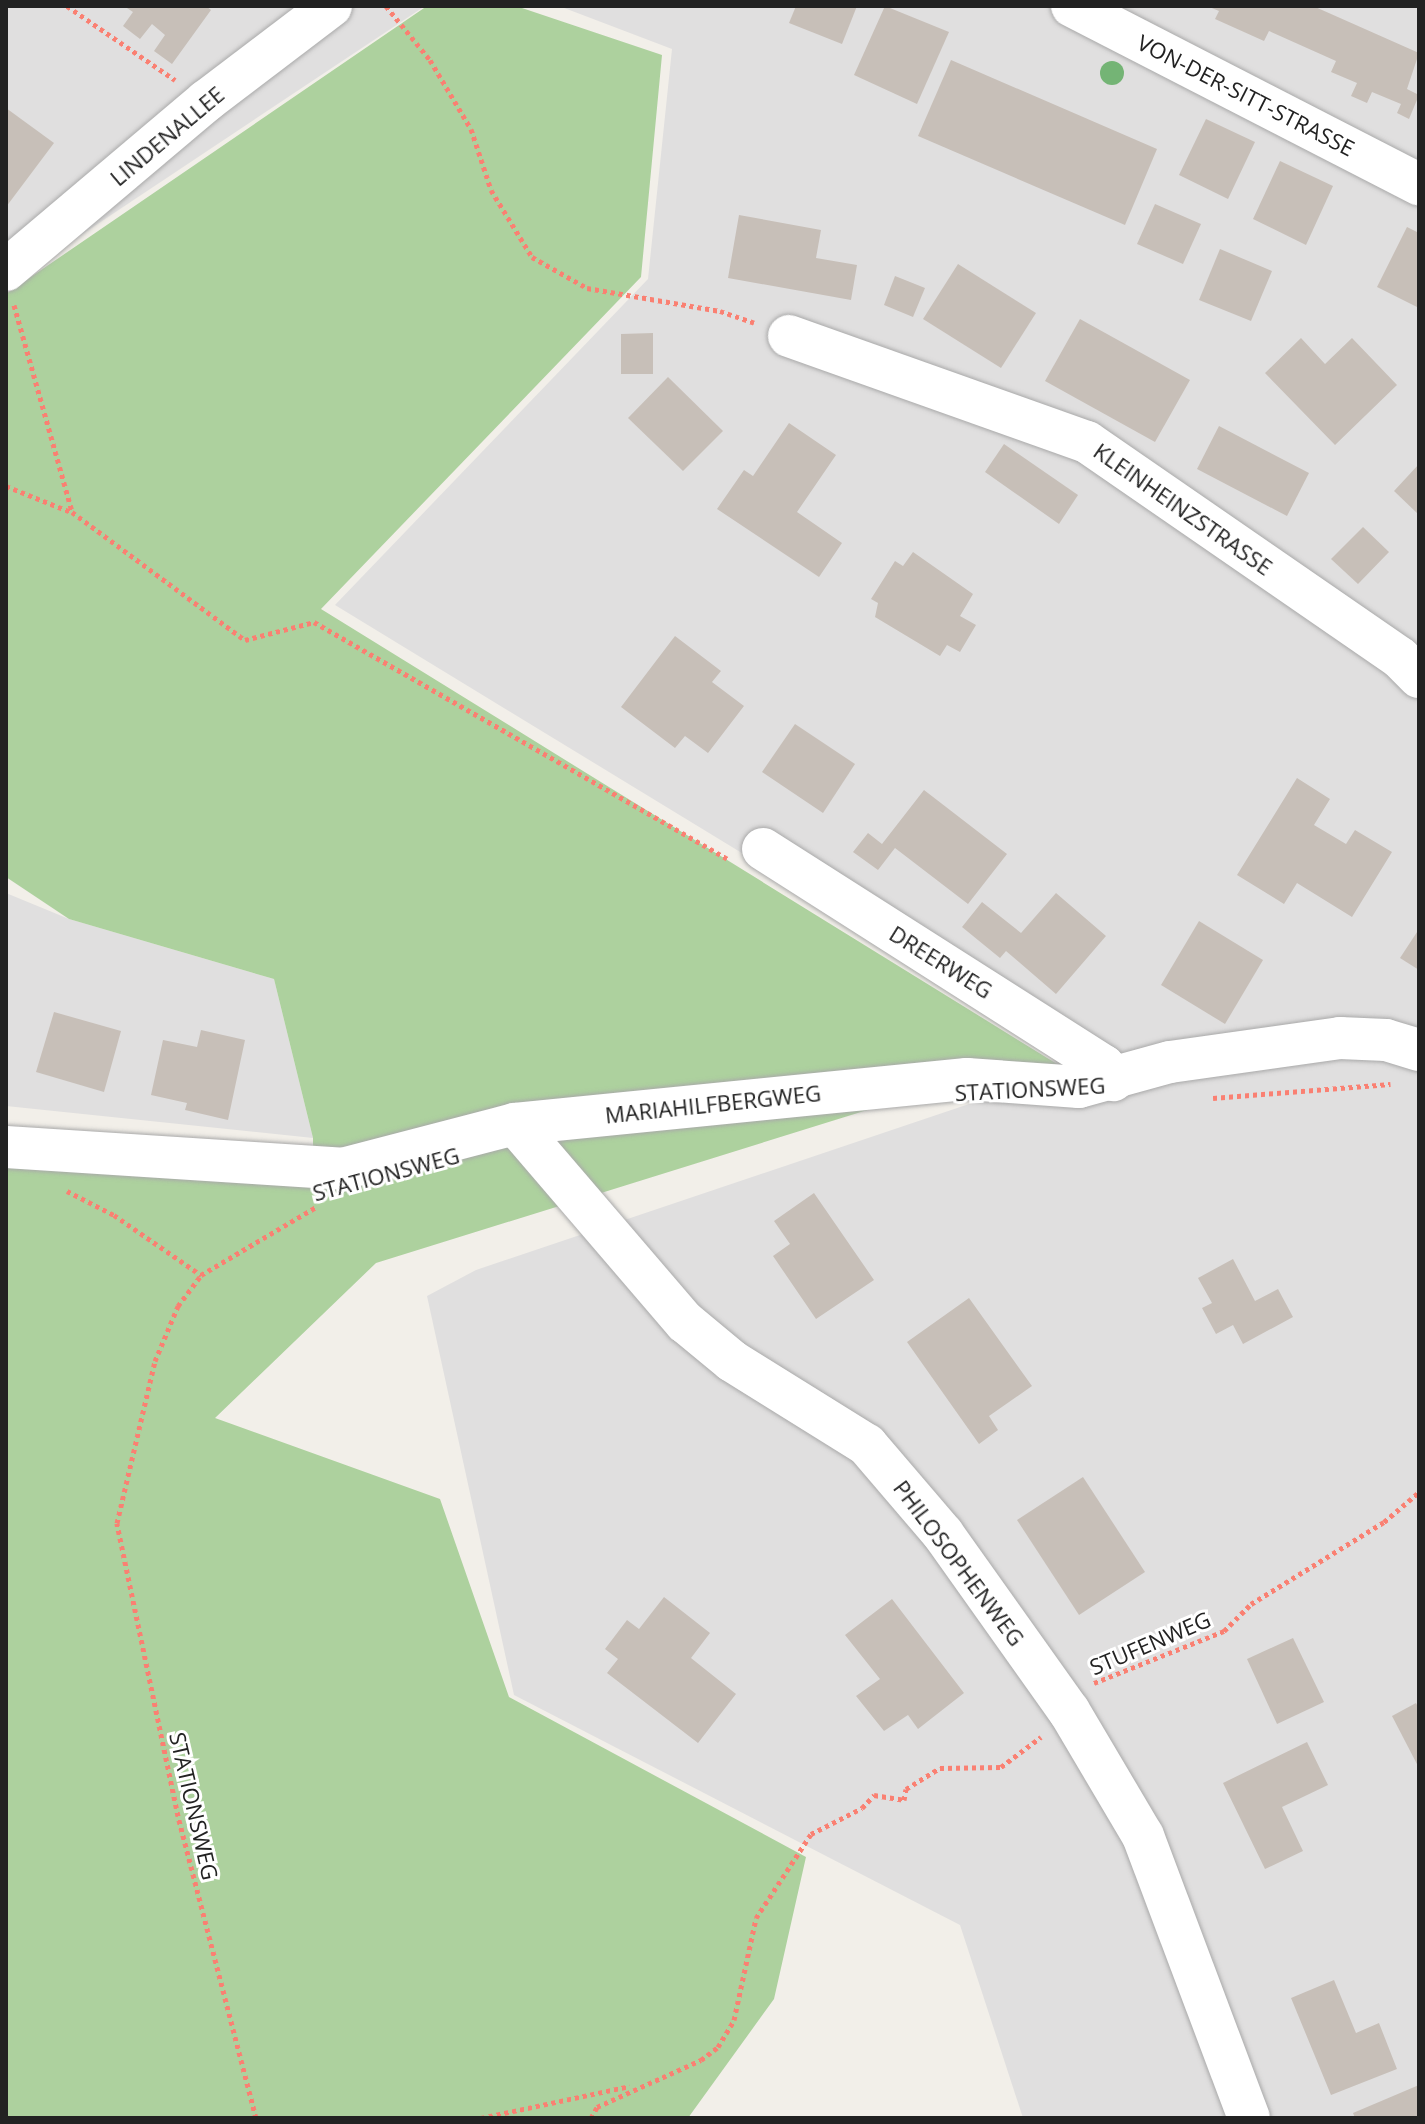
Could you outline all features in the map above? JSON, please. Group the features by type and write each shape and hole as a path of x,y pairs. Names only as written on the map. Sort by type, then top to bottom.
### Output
{"street":[{"name":"LINDENALLEE","path":"8,280 206,101 331,6"},
{"name":"VON-DER-SITT-STRASSE","path":"1072,6 1419,184"},
{"name":"KLEINHEINZSTRASSE","path":"789,336 1087,442 1400,658 1419,677"},
{"name":"DREERWEG","path":"752,858 1104,1066 1113,1080"},
{"name":"MARIAHILFBERGWEG","path":"6,1147 342,1169 515,1124 967,1079 1079,1087 1170,1062 1340,1038 1386,1040 1412,1067"},
{"name":"PHILOSOPHENWEG","path":"515,1124 685,1322 732,1361 867,1445 943,1534 1069,1711 1143,1836 1249,2118"}],"path":[{"path":"67,6 206,101"},
{"path":"386,6 430,60 471,129 491,190 532,257 587,288 720,311 789,336"},
{"path":"8,280 72,512"},
{"path":"6,486 72,512 245,640 314,622 752,858"},
{"path":"1196,1098 1412,1067"},
{"path":"59,1187 114,1215 201,1275"},
{"name":"STATIONSWEG","path":"256,2118 178,1816 117,1523 155,1361 178,1306 201,1275 329,1203"},
{"name":"STUFENWEG","path":"639,2084 674,2073 718,2047 734,2020 756,1918 811,1834 862,1808 874,1795 904,1800 906,1789 940,1768 1001,1767 1069,1711 1078,1692 1095,1682 1224,1631 1251,1604 1384,1522 1419,1492"},
{"path":"481,2118 639,2084"},
{"path":"591,2118 597,2107 639,2084"}],"shaded area":[{"path":"6,6 425,6 6,285"},
{"path":"559,6 1419,6 1419,2118 1023,2118 960,1925 514,1695 427,1296 476,1270 1088,1064 335,605 648,279 672,49"},
{"path":"6,893 69,919 274,979 313,1138 6,1106"}],"green space":[{"path":"427,6 516,6 662,55 641,277 321,609 1057,1064 967,1079 376,1263 215,1418 440,1499 509,1697 806,1857 774,1999 688,2118 6,2118 6,1137 313,1153 313,1138 274,979 69,919 6,877 6,294"}],"building":[{"path":"124,6 206,6 211,10 172,64 154,51 165,35 152,24 140,39 123,26 133,12"},
{"path":"796,6 857,6 842,44 789,23"},
{"path":"885,6 949,32 917,104 854,75"},
{"path":"1207,6 1313,6 1419,53 1407,89 1419,95 1409,119 1397,113 1401,104 1372,92 1367,103 1351,96 1357,83 1331,72 1336,61 1269,31 1264,41 1215,19 1219,11"},
{"path":"951,60 1157,149 1125,225 918,136"},
{"path":"6,108 54,143 6,207"},
{"path":"1206,119 1255,142 1228,199 1179,175"},
{"path":"1280,161 1333,186 1306,245 1253,219"},
{"path":"1155,204 1201,224 1183,264 1137,244"},
{"path":"739,215 821,230 816,258 857,265 851,300 728,278"},
{"path":"1407,227 1419,233 1419,308 1377,287"},
{"path":"1220,249 1272,271 1251,321 1199,300"},
{"path":"958,264 1036,313 1001,368 923,319"},
{"path":"895,276 925,288 913,317 884,305"},
{"path":"1080,319 1190,380 1155,442 1045,381"},
{"path":"653,333 653,374 621,374 621,334"},
{"path":"1301,338 1325,364 1352,338 1397,385 1335,445 1265,373"},
{"path":"668,377 723,431 683,471 628,418"},
{"path":"789,423 836,455 797,512 842,543 819,577 717,509 744,470 753,476"},
{"path":"1219,426 1309,473 1287,516 1197,469"},
{"path":"1004,444 1078,495 1059,524 985,472"},
{"path":"1419,464 1419,515 1394,491"},
{"path":"1363,527 1389,552 1358,584 1331,559"},
{"path":"913,552 973,594 960,616 976,625 960,652 947,645 940,656 875,617 878,603 871,599 895,561 903,566"},
{"path":"675,636 721,671 712,682 744,706 708,753 685,736 675,748 621,707"},
{"path":"795,724 855,764 823,813 762,772"},
{"path":"1297,778 1330,799 1314,825 1346,844 1355,830 1392,852 1352,917 1297,883 1284,904 1237,875"},
{"path":"924,790 1007,854 968,904 895,848 878,870 853,852 868,833 882,844"},
{"path":"1056,893 1106,936 1056,994 1006,951 1000,958 962,927 982,902 1021,933"},
{"path":"1199,921 1263,960 1225,1024 1161,985"},
{"path":"1419,929 1419,970 1400,958"},
{"path":"54,1012 121,1031 104,1092 36,1072"},
{"path":"201,1030 245,1040 228,1120 185,1110 187,1103 151,1095 163,1040 197,1047"},
{"path":"814,1193 874,1280 816,1319 773,1256 790,1244 774,1221"},
{"path":"1233,1259 1255,1301 1278,1289 1293,1317 1243,1344 1233,1325 1216,1334 1202,1308 1212,1303 1198,1278"},
{"path":"969,1298 1032,1386 989,1416 998,1430 979,1444 907,1342"},
{"path":"1083,1477 1145,1572 1079,1615 1017,1520"},
{"path":"664,1597 710,1633 691,1658 736,1694 698,1743 607,1673 618,1659 605,1649 627,1620 639,1629"},
{"path":"892,1599 964,1693 918,1729 908,1715 884,1731 856,1696 880,1679 845,1635"},
{"path":"1293,1638 1324,1702 1277,1724 1247,1659"},
{"path":"1416,1703 1419,1709 1419,1768 1392,1716"},
{"path":"1307,1742 1328,1785 1282,1807 1303,1851 1265,1869 1223,1783"},
{"path":"1334,1980 1356,2033 1379,2023 1397,2069 1331,2095 1291,1998"},
{"path":"1419,2085 1419,2118 1355,2118 1353,2113"}]}
